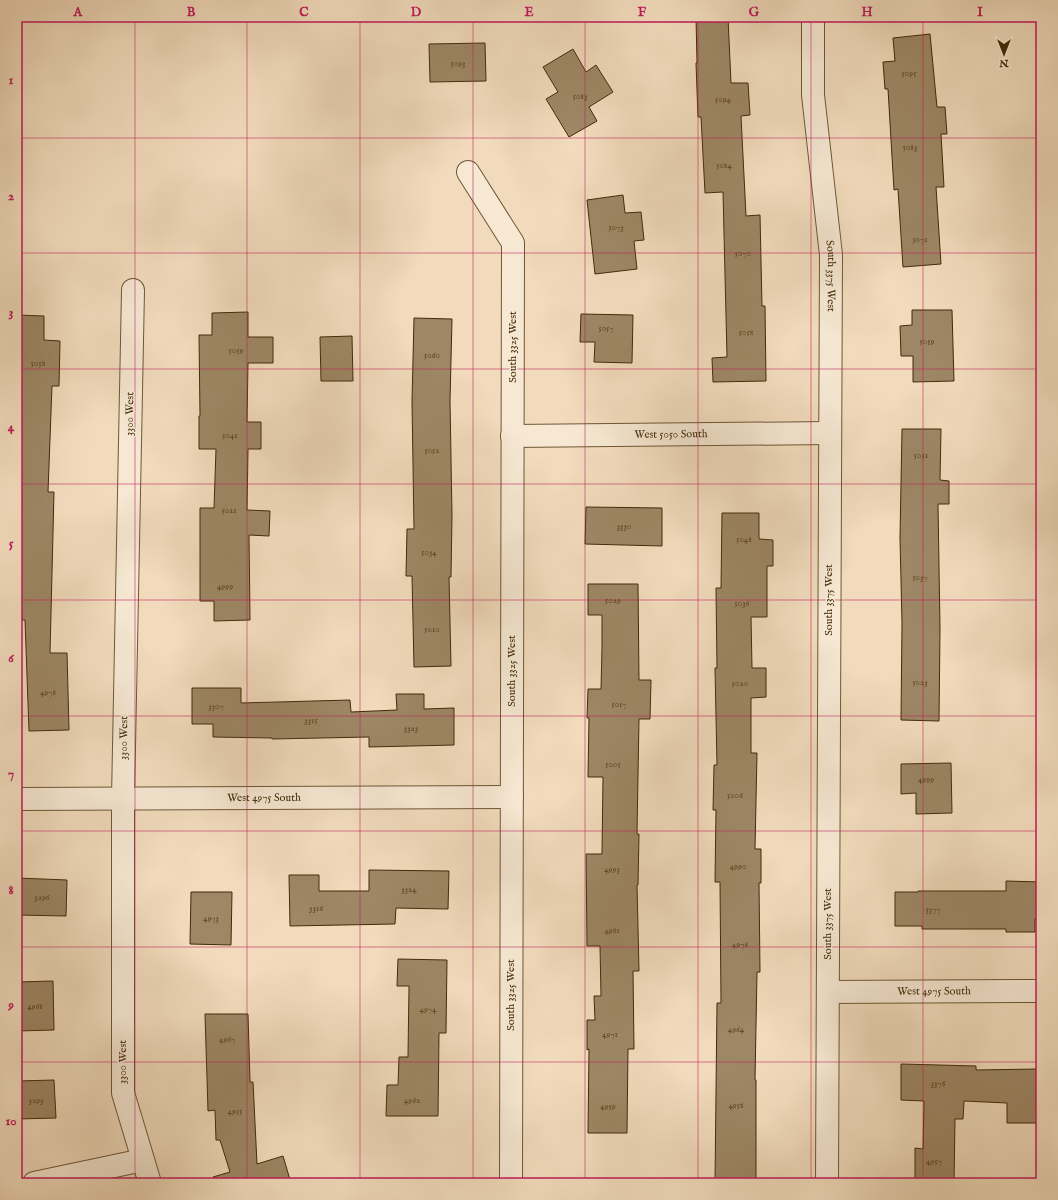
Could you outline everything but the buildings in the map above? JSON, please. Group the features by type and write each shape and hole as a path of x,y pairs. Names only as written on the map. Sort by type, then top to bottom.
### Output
{"street":[{"name":"South 3375 West","path":"813,17 813,95 831,255 827,1183"},
{"name":"South 3325 West","path":"468,172 513,243 511,1183"},
{"name":"3300 West","path":"133,290 123,798 123,1093 150,1183"},
{"name":"West 5050 South","path":"512,436 830,433"},
{"name":"West 4975 South","path":"17,799 512,797"},
{"name":"West 4975 South","path":"828,992 1041,991"},
{"path":"34,1183 143,1160"}]}
